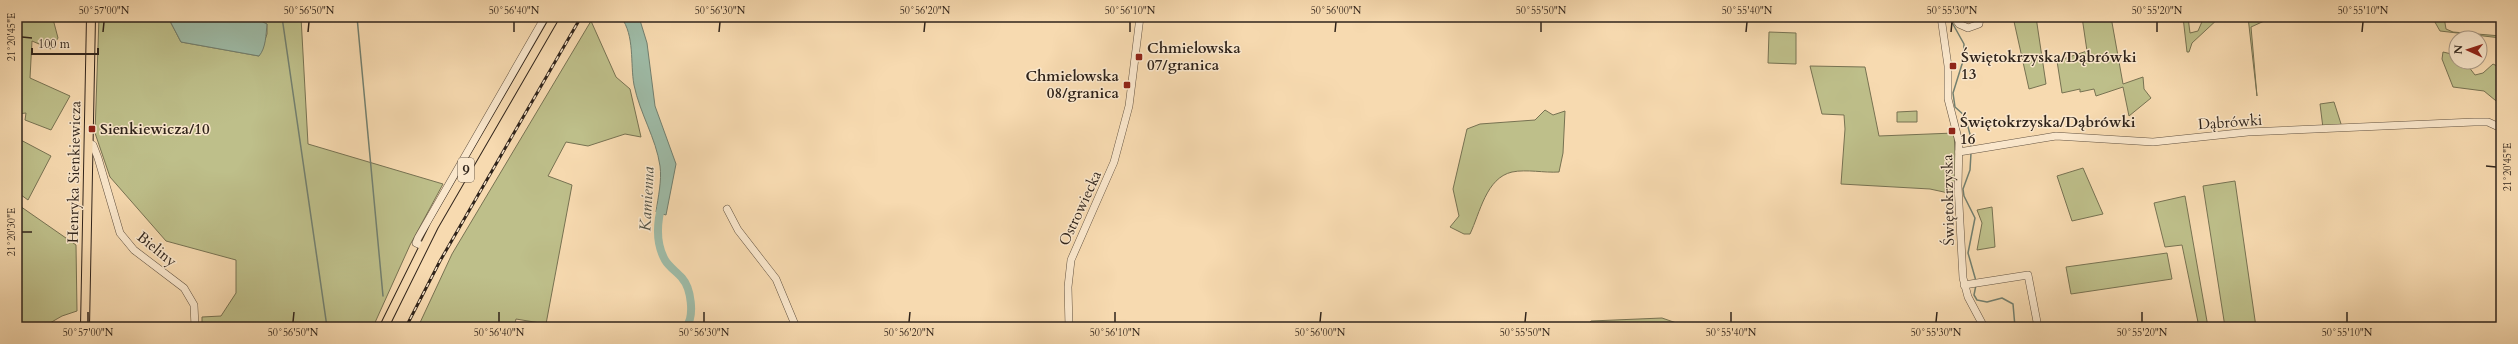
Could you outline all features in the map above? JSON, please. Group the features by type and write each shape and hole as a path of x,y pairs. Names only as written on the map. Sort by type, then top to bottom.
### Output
{"main road":[{"name":"Henryka Sienkiewicza","path":"85,327 91,17"},
{"name":"9","path":"384,327 423,246 555,17"}],"street":[{"path":"423,246 416,242 418,238 546,17"},
{"name":"Ostrowiecka","path":"1069,327 1068,287 1071,260 1079,238 1110,176 1125,124 1132,85 1134,51 1140,17"},
{"name":"Świętokrzyska","path":"1941,17 1948,60 1948,100 1963,151 1958,186 1964,285 1972,306 1984,327"},
{"path":"1954,17 1959,24 1968,28 1979,24 1980,18"},
{"name":"Dąbrówki","path":"1963,151 2056,136 2153,142 2248,132 2474,122 2488,122 2501,128"},
{"name":"Bieliny","path":"89,143 93,145 98,158 120,233 134,250 184,288 194,305 195,327"},
{"path":"726,209 738,230 776,279 796,327"},
{"path":"1964,285 2028,275 2038,327"}],"green space":[{"path":"17,17 53,19 58,38 51,49 32,41 30,78 70,96 51,130 25,120 26,113 17,114"},
{"path":"99,17 170,17 171,23 181,42 259,56 267,34 267,24 242,17 301,17 308,144 443,184 410,245 373,327 202,327 202,317 221,316 236,293 236,260 166,241 110,177 95,133"},
{"path":"2013,17 2036,17 2046,84 2029,89"},
{"path":"2082,17 2111,17 2123,84 2143,77 2144,89 2151,98 2129,116 2123,87 2096,96 2094,89 2080,92 2080,89 2062,93 2057,61 2087,51"},
{"path":"2183,17 2188,17 2190,33 2198,31 2204,17 2220,17 2192,43 2189,52 2187,52"},
{"path":"2248,17 2273,17 2251,27 2257,96"},
{"path":"2432,17 2444,17 2448,32 2440,31"},
{"path":"591,21 616,77 630,89 641,137 625,134 588,146 566,142 548,176 572,185 546,324 516,319 514,327 418,327 452,254"},
{"path":"1769,32 1796,33 1796,64 1768,63"},
{"path":"2488,35 2501,36 2501,38 2488,37"},
{"path":"2443,52 2448,53 2448,70 2471,70 2475,75 2488,70 2493,64 2501,68 2501,105 2484,91 2453,87 2442,59"},
{"path":"1810,66 1865,67 1879,136 1954,133 1956,169 1953,194 1930,189 1841,184 1845,129 1844,115 1822,114"},
{"path":"2334,102 2342,127 2323,128 2320,104"},
{"path":"1545,110 1553,115 1565,111 1563,153 1559,172 1518,171 1503,176 1496,181 1485,197 1470,234 1464,234 1450,227 1459,216 1453,189 1467,129 1480,124 1535,120"},
{"path":"1917,111 1917,122 1897,122 1897,112"},
{"path":"17,138 51,156 28,200 17,192"},
{"path":"2083,168 2103,214 2072,221 2057,176"},
{"path":"2235,181 2256,327 2225,327 2203,186"},
{"path":"2185,196 2208,327 2199,327 2182,245 2165,247 2154,203"},
{"path":"17,204 76,245 77,311 62,316 43,327 17,327"},
{"path":"1992,207 1995,247 1977,250 1982,223 1977,210"},
{"path":"2167,253 2172,279 2071,294 2066,267"},
{"path":"1662,318 1688,327 1586,327 1591,321"}],"shaded area":[{"path":"233,16 257,20 267,24 263,49 259,56 181,42 171,23 170,17"},
{"path":"621,17 639,17 647,43 655,106 676,164 666,215 656,212 660,183 660,166 655,146 634,85 630,41 625,24"}],"waterway":[{"path":"282,17 327,327"},
{"path":"357,17 383,296"},
{"path":"1949,17 1964,44 1963,61 1953,93 1955,107 1965,116 1971,138 1971,148"},
{"path":"1971,153 1970,170 1963,189 1964,196 1975,218 1968,253 1976,281"},
{"name":"Kamienna","path":"662,204 658,225 658,239 665,260 682,278 688,288 691,309 689,322 686,327"},
{"path":"1976,285 1974,295 1977,300 1987,302 2002,298 2013,304 2015,327"}],"railway":[{"path":"406,327 440,261 581,17"}],"place":[{"name":"Chmielowska 07/granica","path":"1139,57"},
{"name":"Świętokrzyska/Dąbrówki 13","path":"1953,66"},
{"name":"Chmielowska 08/granica","path":"1127,85"},
{"name":"Sienkiewicza/10","path":"92,129"},
{"name":"Świętokrzyska/Dąbrówki 16","path":"1952,131"}]}
